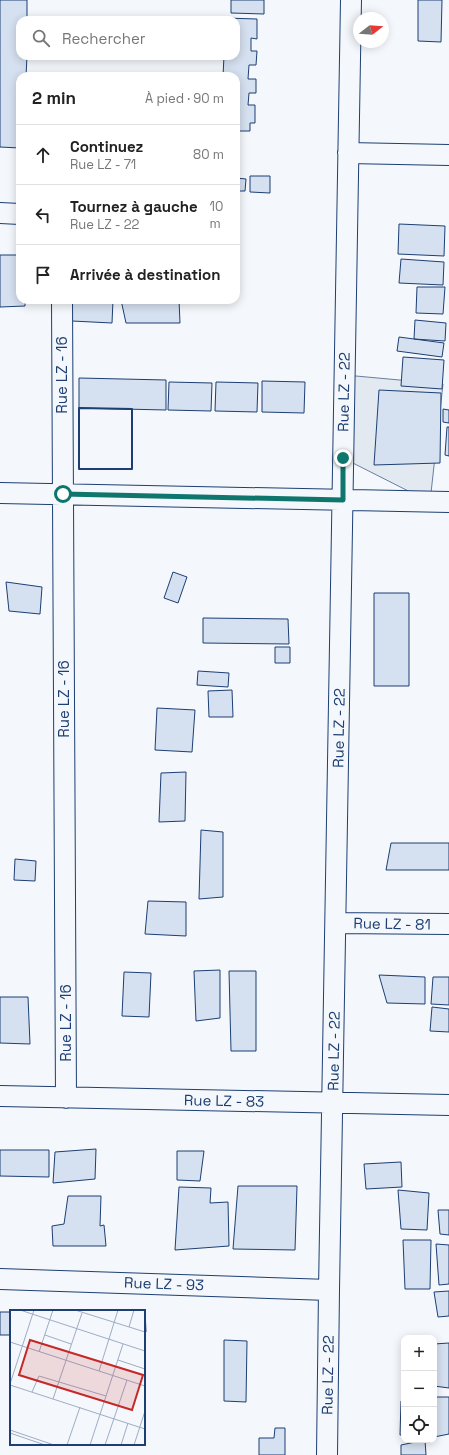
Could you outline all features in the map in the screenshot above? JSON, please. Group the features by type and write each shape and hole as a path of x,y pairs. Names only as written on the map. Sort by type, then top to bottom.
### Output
{"street":[{"name":"Rue LZ - 22","path":"327,1455 328,1290 333,1104 351,0"},
{"path":"348,153 449,155"},
{"path":"0,214 16,214"},
{"name":"Rue LZ - 16","path":"62,304 66,1098"},
{"path":"0,493 449,502"},
{"name":"Rue LZ - 81","path":"336,923 449,924"},
{"name":"Rue LZ - 83","path":"0,1096 333,1104 449,1105"},
{"name":"Rue LZ - 93","path":"0,1279 328,1290"}],"shaded area":[{"path":"345,375 443,384 430,502 343,458"}],"building":[{"path":"0,0 27,0 27,16 16,16 16,60 27,60 26,72 16,72 16,148 0,147"},
{"path":"231,0 264,0 264,14 231,13"},
{"path":"418,0 442,0 441,42 418,41"},
{"path":"240,18 257,19 257,39 251,38 251,51 257,51 256,65 249,65 248,79 256,79 256,93 249,93 248,105 255,105 255,123 250,123 250,131 240,131 240,72 223,72 224,60 240,60"},
{"path":"250,176 270,176 270,193 250,192"},
{"path":"240,178 246,179 245,191 240,191"},
{"path":"399,224 445,226 444,256 398,254"},
{"path":"0,255 16,255 16,304 25,304 25,306 0,307"},
{"path":"401,259 444,262 443,285 399,283"},
{"path":"417,287 445,287 443,314 416,313"},
{"path":"72,304 113,304 112,323 72,321"},
{"path":"122,304 179,304 180,323 126,323"},
{"path":"415,320 446,323 445,341 414,339"},
{"path":"399,337 444,343 442,357 397,351"},
{"path":"403,357 444,360 442,389 401,386"},
{"path":"79,378 166,380 166,410 79,408"},
{"path":"262,381 305,382 304,413 262,412"},
{"path":"169,382 212,383 211,411 168,410"},
{"path":"216,382 258,383 257,412 215,411"},
{"path":"379,390 441,393 440,463 374,465"},
{"path":"443,409 449,410 449,423 443,422"},
{"path":"447,427 449,427 449,456 445,455"},
{"path":"173,572 187,577 178,603 164,598"},
{"path":"6,582 42,587 40,614 9,611"},
{"path":"374,593 409,593 409,686 374,686"},
{"path":"203,618 288,619 289,644 203,643"},
{"path":"275,647 290,647 290,663 275,663"},
{"path":"198,671 229,673 228,687 197,685"},
{"path":"232,690 233,717 209,717 208,691"},
{"path":"157,708 195,710 192,752 155,750"},
{"path":"186,772 185,821 159,822 161,773"},
{"path":"201,830 223,832 223,897 199,899"},
{"path":"391,843 449,843 449,870 386,870"},
{"path":"15,859 36,861 35,881 14,880"},
{"path":"148,901 186,902 186,936 145,934"},
{"path":"220,970 220,1018 196,1021 194,971"},
{"path":"229,971 256,971 256,1051 231,1051"},
{"path":"124,972 151,973 149,1017 122,1016"},
{"path":"379,975 425,977 425,1004 387,1003"},
{"path":"433,977 449,977 449,1005 431,1004"},
{"path":"0,997 28,997 30,1044 0,1043"},
{"path":"432,1007 449,1009 449,1032 430,1031"},
{"path":"96,1149 95,1179 53,1183 55,1152"},
{"path":"0,1150 49,1150 49,1177 0,1176"},
{"path":"177,1151 204,1151 200,1181 177,1180"},
{"path":"401,1162 402,1187 366,1189 364,1164"},
{"path":"238,1186 297,1186 295,1250 233,1249"},
{"path":"179,1187 211,1188 210,1203 228,1202 229,1246 175,1250"},
{"path":"398,1190 429,1193 427,1230 401,1229"},
{"path":"68,1196 101,1196 100,1226 104,1225 106,1246 53,1246 52,1226 64,1224"},
{"path":"438,1210 449,1210 449,1235 440,1234"},
{"path":"403,1240 431,1240 430,1289 405,1289"},
{"path":"436,1244 449,1245 449,1284 439,1285"},
{"path":"449,1291 449,1316 438,1317 434,1292"},
{"path":"145,1310 146,1332 145,1332"},
{"path":"0,1312 10,1312 10,1335 0,1335"},
{"path":"224,1340 247,1341 246,1402 224,1401"},
{"path":"449,1343 449,1388 437,1386 437,1344"},
{"path":"437,1397 449,1397 449,1434 437,1436"},
{"path":"401,1401 401,1435 400,1435"},
{"path":"275,1428 285,1428 285,1455 259,1455 259,1438 274,1438"},
{"path":"411,1443 425,1443 426,1455 401,1455 401,1445"}],"wall":[{"path":"79,408 132,409 132,469 79,469 79,408"}],"route":[{"path":"63,494 343,500 343,458"}]}
